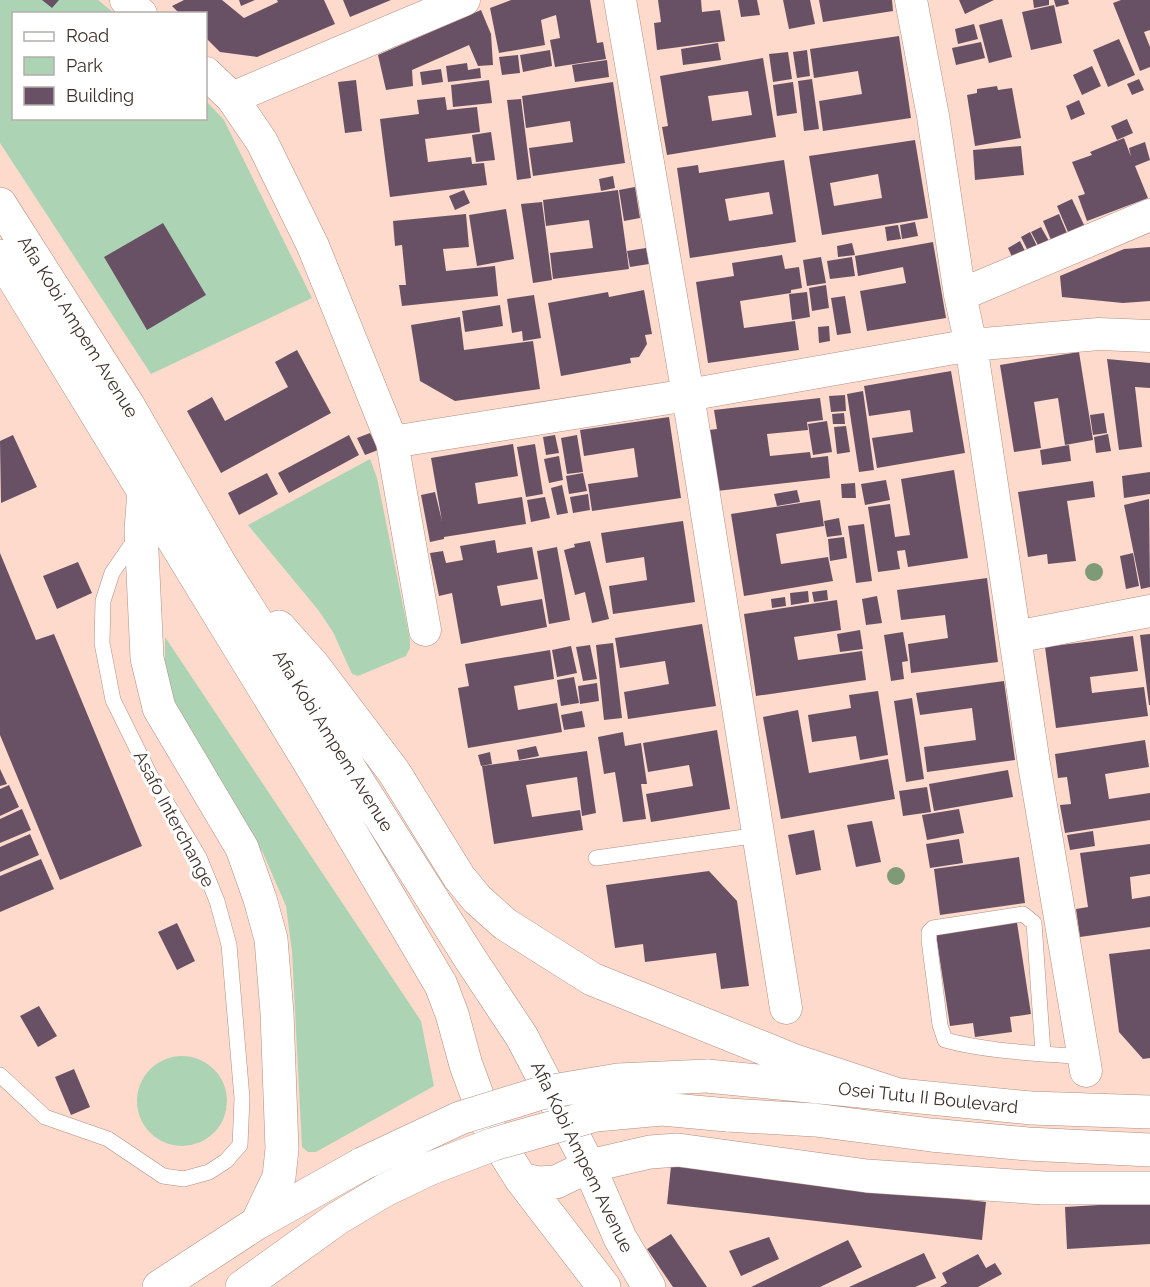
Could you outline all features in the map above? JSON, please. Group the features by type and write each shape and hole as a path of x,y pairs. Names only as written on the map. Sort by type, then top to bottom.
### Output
{"main road":[{"name":"Afia Kobi Ampem Avenue","path":"0,204 128,405 220,564 522,1037 588,1166 620,1238 649,1287"},
{"name":"Afia Kobi Ampem Avenue","path":"0,255 311,765 441,985 452,1014 466,1065 490,1130 521,1179 604,1287"},
{"path":"144,491 141,530 147,658 159,708 242,848 271,939 278,1036 281,1158 279,1177 257,1223 159,1287"},
{"path":"220,564 314,665 394,772 459,877 477,899 505,924 592,979 795,1061 898,1095"},
{"name":"Osei Tutu II Boulevard","path":"257,1223 362,1164 460,1118 541,1093 618,1080 707,1076 1031,1108 1150,1112"},
{"name":"Osei Tutu II Boulevard","path":"242,1287 338,1218 385,1190 429,1169 494,1144 596,1115 663,1109 815,1120 931,1136 1150,1150"},
{"path":"521,1179 539,1183 556,1182 588,1166 650,1152 678,1150 867,1176 1044,1188 1150,1188"}],"street":[{"path":"126,0 139,12"},
{"path":"232,98 464,0"},
{"path":"620,0 688,395 786,1008"},
{"path":"912,0 933,116 960,295 971,345 1015,638 1085,1064"},
{"path":"207,74 232,98 262,142 313,246 392,442 425,630"},
{"path":"960,295 1150,215"},
{"path":"392,442 688,395 971,345 1099,334 1150,336"},
{"path":"1015,638 1150,611"}],"lane":[{"name":"Asafo Interchange","path":"0,1075 45,1116 108,1139 163,1176 184,1179 209,1173 226,1161 240,1145 242,1098 229,945 217,901 199,857 150,775 113,700 102,643 103,601 112,573 141,530"},
{"path":"596,858 759,835"},
{"path":"1043,1053 1034,923 1023,914 933,928 929,933 940,1025 945,1040 1043,1053 1085,1064"}],"green space":[{"path":"0,0 98,0 113,12 12,12 12,120 207,120 207,102 224,120 312,298 151,374 0,143"},
{"path":"370,459 377,478 410,648 406,656 358,676 352,674 333,632 319,611 248,525"},
{"path":"165,637 421,1021 434,1086 316,1152 308,1152 302,1147 292,952 286,906 263,853 184,727 165,679"},
{"path":"182,1056 199,1059 214,1069 224,1084 227,1101 224,1118 214,1133 199,1143 182,1146 165,1143 150,1133 140,1118 137,1101 140,1084 150,1069 165,1059"}],"building":[{"path":"42,0 59,0 52,8"},
{"path":"184,0 222,0 244,18 278,2 277,0 324,0 335,24 257,57 220,52 207,39 207,12 178,12 172,6"},
{"path":"239,0 255,0 241,6"},
{"path":"343,0 391,0 350,17"},
{"path":"511,0 590,0 597,43 603,42 606,59 555,67 550,40 560,38 556,15 541,20 545,45 499,53 490,8"},
{"path":"658,0 701,0 702,12 720,10 725,41 657,50 654,23 661,22"},
{"path":"738,0 757,0 760,15 741,17"},
{"path":"783,0 810,0 815,24 789,29"},
{"path":"819,0 892,0 893,11 823,22"},
{"path":"959,0 994,0 965,14"},
{"path":"1033,0 1049,0 1049,5 1034,8"},
{"path":"1054,0 1068,0 1069,4 1056,7"},
{"path":"1121,0 1150,0 1150,30 1144,32 1150,47 1150,67 1140,71 1113,3"},
{"path":"1054,5 1062,43 1031,50 1022,12"},
{"path":"481,10 491,34 493,65 478,66 469,45 412,70 413,86 386,90 378,55"},
{"path":"1002,19 1012,57 989,63 979,25"},
{"path":"974,24 978,39 958,44 955,29"},
{"path":"899,36 911,118 823,131 819,101 862,94 858,71 814,78 810,49"},
{"path":"1119,39 1135,75 1108,87 1093,50"},
{"path":"981,42 985,58 956,65 952,48"},
{"path":"718,43 721,60 683,65 681,49"},
{"path":"550,50 552,66 523,72 520,55"},
{"path":"807,50 810,76 797,78 793,52"},
{"path":"788,52 792,79 773,82 769,54"},
{"path":"518,55 520,73 502,75 499,57"},
{"path":"763,58 776,137 667,155 662,127 668,126 660,76","holes":["748,91 752,115 712,121 708,96"]},
{"path":"607,60 609,77 575,82 572,65"},
{"path":"467,63 468,70 480,68 481,78 448,82 446,66"},
{"path":"1092,66 1101,86 1082,95 1073,75"},
{"path":"441,69 443,82 422,85 420,72"},
{"path":"812,79 819,129 804,131 798,81"},
{"path":"1139,79 1144,90 1132,95 1127,84"},
{"path":"356,80 362,131 345,133 338,82"},
{"path":"489,80 492,103 453,107 451,85"},
{"path":"613,82 625,163 533,176 529,148 573,142 570,121 526,128 522,96"},
{"path":"793,82 797,113 777,116 773,85"},
{"path":"997,86 998,90 1012,88 1021,138 975,146 967,95 977,93 977,89"},
{"path":"445,97 447,110 477,107 480,132 425,139 428,162 471,157 472,164 484,163 487,185 390,197 380,119 419,114 417,100"},
{"path":"521,99 531,178 517,180 507,100"},
{"path":"1079,100 1085,114 1071,120 1066,106"},
{"path":"1127,119 1133,133 1117,140 1111,126"},
{"path":"491,132 495,160 476,162 472,135"},
{"path":"1124,138 1131,157 1129,148 1145,142 1150,160 1135,166 1148,198 1087,221 1078,196 1085,194 1072,162 1092,155 1090,152"},
{"path":"915,140 928,218 822,235 809,156","holes":["878,174 882,198 834,206 830,183"]},
{"path":"1021,146 1024,175 975,180 973,150"},
{"path":"784,160 796,242 690,258 677,168 698,165 699,173","holes":["769,192 773,214 729,221 725,199"]},
{"path":"613,176 615,188 601,191 599,179"},
{"path":"635,187 640,218 624,221 619,190"},
{"path":"464,190 470,203 455,210 449,196"},
{"path":"618,190 629,269 553,279 550,253 593,248 589,220 546,226 543,200"},
{"path":"1072,199 1084,225 1068,232 1057,206"},
{"path":"542,202 552,280 533,283 521,204"},
{"path":"506,209 514,259 477,266 469,215"},
{"path":"466,214 469,247 443,249 446,271 495,266 498,296 402,306 399,285 406,285 402,245 395,246 393,221"},
{"path":"1059,214 1067,233 1051,240 1043,221"},
{"path":"915,222 918,236 902,239 900,225"},
{"path":"163,223 206,295 147,330 104,257"},
{"path":"898,225 901,239 887,241 885,227"},
{"path":"1041,227 1049,241 1039,247 1031,232"},
{"path":"1030,232 1037,246 1028,251 1021,237"},
{"path":"1020,241 1026,253 1013,259 1008,248"},
{"path":"933,242 946,318 867,331 860,291 906,283 903,267 858,276 855,256"},
{"path":"852,243 855,255 838,257 837,246"},
{"path":"1150,247 1150,301 1123,303 1062,297 1060,276 1124,249"},
{"path":"646,248 649,264 630,267 627,251"},
{"path":"782,255 785,269 799,267 802,288 791,290 791,293 740,301 744,328 795,321 799,350 708,363 696,282 734,276 732,263"},
{"path":"821,257 826,283 807,286 803,260"},
{"path":"852,257 855,276 830,279 827,261"},
{"path":"826,285 829,308 812,311 809,288"},
{"path":"644,290 652,334 645,335 647,344 639,357 630,358 631,363 561,376 548,303 608,292 609,297"},
{"path":"807,292 810,317 792,320 789,294"},
{"path":"534,295 541,338 523,341 522,331 512,333 507,299"},
{"path":"845,296 851,333 837,335 831,298"},
{"path":"500,305 503,326 465,332 462,311"},
{"path":"460,317 464,350 533,341 540,389 455,401 420,381 411,325"},
{"path":"829,326 830,341 819,343 818,327"},
{"path":"297,350 331,413 221,473 187,411 212,397 225,421 288,387 275,362"},
{"path":"1079,352 1093,440 1065,445 1058,398 1034,402 1041,448 1014,452 1000,365"},
{"path":"1107,359 1150,363 1150,388 1135,387 1142,447 1119,450"},
{"path":"951,371 965,453 877,468 872,438 913,432 910,410 869,416 864,386"},
{"path":"863,391 874,470 859,472 847,394"},
{"path":"845,395 846,411 831,412 829,396"},
{"path":"820,398 823,420 807,422 808,430 767,434 770,456 810,452 811,458 828,456 830,478 717,491 709,430 717,429 714,410"},
{"path":"844,413 845,424 833,424 832,414"},
{"path":"1104,413 1107,433 1093,435 1090,415"},
{"path":"669,417 681,498 592,511 588,484 638,477 634,448 584,456 580,430"},
{"path":"827,421 832,452 813,455 808,424"},
{"path":"846,426 850,452 837,454 834,427"},
{"path":"370,433 378,450 365,455 357,438"},
{"path":"1108,434 1111,451 1096,453 1094,437"},
{"path":"13,435 37,487 1,503 0,441"},
{"path":"349,435 359,455 289,493 278,473"},
{"path":"555,435 559,453 546,455 543,437"},
{"path":"577,435 583,472 567,474 561,438"},
{"path":"513,444 518,476 475,483 478,504 522,497 526,524 444,537 444,539 430,542 421,495 435,492 442,521 431,458"},
{"path":"535,444 543,494 526,497 517,447"},
{"path":"1069,445 1071,461 1042,465 1040,450"},
{"path":"559,456 563,480 549,483 544,459"},
{"path":"954,470 968,558 908,567 905,550 897,551 900,569 878,572 868,507 890,504 895,537 910,535 901,479"},
{"path":"1150,472 1150,494 1124,498 1122,476"},
{"path":"267,473 278,494 239,515 228,493"},
{"path":"583,473 587,491 569,494 566,476"},
{"path":"886,480 890,500 865,505 861,484"},
{"path":"1093,481 1095,497 1067,501 1076,561 1048,564 1047,554 1028,557 1018,492"},
{"path":"855,483 856,498 842,498 841,484"},
{"path":"562,485 568,513 557,515 551,488"},
{"path":"797,490 800,502 777,506 774,494"},
{"path":"588,494 590,510 573,513 570,497"},
{"path":"545,497 550,518 531,522 527,500"},
{"path":"1149,499 1150,587 1141,589 1124,505"},
{"path":"820,500 824,526 776,534 781,564 828,557 833,581 744,596 731,514"},
{"path":"839,518 842,535 827,537 824,521"},
{"path":"683,521 695,602 613,614 609,586 647,580 644,557 606,563 601,533"},
{"path":"864,524 872,581 856,583 848,526"},
{"path":"844,537 847,558 830,561 828,539"},
{"path":"495,540 497,553 532,547 538,579 497,586 501,606 542,599 547,627 461,644 452,593 439,596 430,553 443,551 446,563 463,560 460,546"},
{"path":"590,541 609,619 592,623 585,592 575,595 564,550 575,547 574,544"},
{"path":"557,547 570,620 549,624 537,551"},
{"path":"0,553 36,640 54,634 142,846 60,880 0,735"},
{"path":"1133,553 1139,586 1126,589 1120,556"},
{"path":"78,562 92,593 57,609 43,576"},
{"path":"987,578 998,662 911,673 908,644 948,638 945,615 901,620 897,590"},
{"path":"827,590 828,600 814,602 812,592"},
{"path":"808,591 809,602 791,605 790,593"},
{"path":"877,596 882,623 866,625 862,599"},
{"path":"785,597 786,606 772,608 771,599"},
{"path":"837,600 841,630 794,637 798,660 862,651 866,680 756,696 744,614"},
{"path":"702,624 716,706 628,719 624,692 669,684 665,661 620,668 615,638"},
{"path":"860,630 863,649 840,652 837,634"},
{"path":"903,632 908,661 902,662 904,679 891,681 884,635"},
{"path":"1150,634 1150,705 1149,705 1140,635"},
{"path":"1133,636 1138,671 1090,677 1092,693 1144,687 1148,716 1056,728 1045,647"},
{"path":"613,643 622,718 604,720 596,645"},
{"path":"590,645 597,679 583,681 576,647"},
{"path":"571,646 577,673 557,677 552,650"},
{"path":"550,650 554,679 514,686 518,710 557,703 562,732 468,748 458,688 469,686 465,664"},
{"path":"574,677 579,703 561,706 557,680"},
{"path":"1004,681 1015,760 927,772 924,747 976,740 972,708 920,715 916,693"},
{"path":"597,683 599,701 580,704 578,686"},
{"path":"878,691 888,755 860,760 856,736 812,742 808,715 851,708 849,695"},
{"path":"912,698 924,779 906,782 894,701"},
{"path":"798,710 809,773 888,759 895,799 781,819 763,717"},
{"path":"582,711 585,727 564,730 561,715"},
{"path":"717,730 730,809 651,822 646,794 693,786 689,765 648,772 643,743"},
{"path":"623,732 625,746 641,743 647,784 641,784 646,819 623,822 615,772 604,774 598,737"},
{"path":"1145,740 1149,767 1105,774 1109,799 1150,793 1150,820 1065,833 1060,805 1071,804 1067,777 1058,778 1055,754"},
{"path":"536,746 539,756 519,760 517,750"},
{"path":"587,751 596,813 582,816 577,777 526,785 532,817 580,810 583,830 494,844 482,766"},
{"path":"490,752 492,764 481,766 478,755"},
{"path":"0,769 7,784 0,786"},
{"path":"1008,770 1013,797 934,811 929,784"},
{"path":"9,785 19,807 0,816 0,789"},
{"path":"927,787 931,812 903,816 899,791"},
{"path":"22,809 31,830 0,843 0,819"},
{"path":"959,809 964,833 927,840 922,815"},
{"path":"872,821 881,862 856,867 847,825"},
{"path":"814,830 821,870 796,875 788,835"},
{"path":"1093,831 1095,846 1070,850 1067,835"},
{"path":"30,834 39,855 0,872 0,847"},
{"path":"959,839 963,863 930,868 926,844"},
{"path":"1150,844 1150,874 1130,877 1132,899 1150,896 1150,927 1080,937 1076,909 1088,907 1080,853"},
{"path":"1019,857 1025,903 940,915 934,869"},
{"path":"41,859 54,889 0,912 0,876"},
{"path":"709,871 737,901 749,986 721,989 716,953 645,962 643,944 615,948 606,885"},
{"path":"1016,916 1031,1014 1010,1017 1012,1032 975,1037 973,1023 950,1026 935,928"},
{"path":"177,923 195,961 177,970 158,932"},
{"path":"1150,949 1150,1058 1143,1059 1119,1032 1109,954"},
{"path":"39,1006 57,1036 38,1047 20,1016"},
{"path":"74,1069 90,1107 71,1115 55,1077"},
{"path":"671,1166 986,1202 982,1240 667,1204"},
{"path":"1150,1202 1150,1244 1067,1249 1065,1207"},
{"path":"671,1234 707,1287 673,1287 647,1249"},
{"path":"769,1237 779,1259 741,1276 729,1251"},
{"path":"848,1240 862,1267 820,1287 751,1287"},
{"path":"924,1253 936,1278 915,1287 849,1287"},
{"path":"978,1254 986,1268 995,1263 1002,1274 978,1287 940,1287 947,1283 942,1273"}]}
